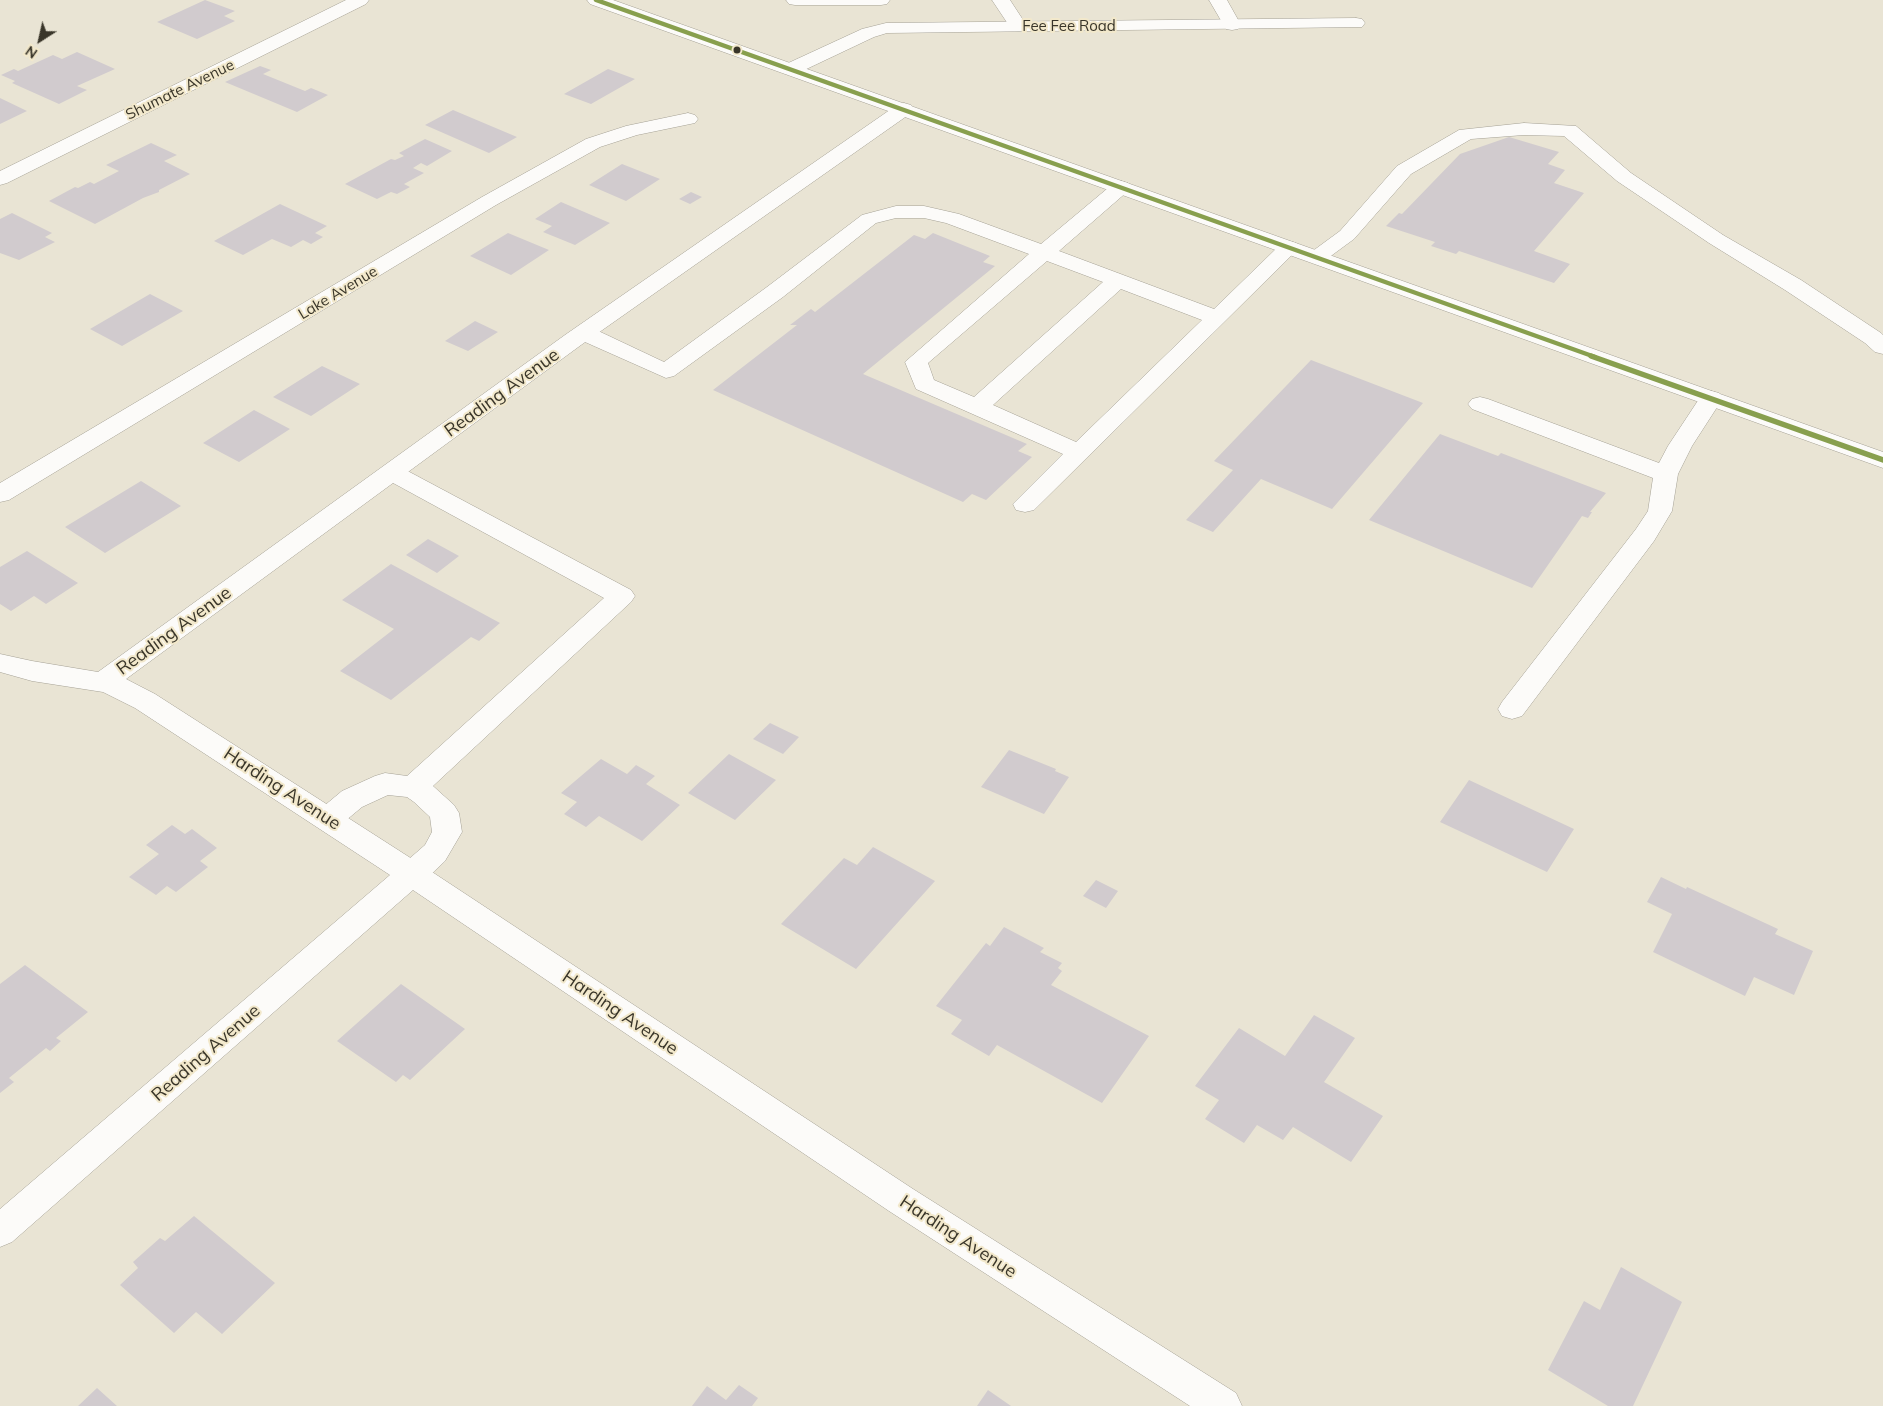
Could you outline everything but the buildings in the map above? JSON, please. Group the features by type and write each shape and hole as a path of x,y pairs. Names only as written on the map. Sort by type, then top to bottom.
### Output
{"street":[{"name":"Shumate Avenue","path":"0,179 360,0"},
{"path":"596,0 1883,460"},
{"path":"796,0 881,0"},
{"path":"1001,0 1018,26"},
{"path":"1218,0 1232,25"},
{"name":"Fee Fee Road","path":"792,69 868,33 886,28 1356,23"},
{"name":"Reading Avenue","path":"103,682 584,333 904,110"},
{"name":"Lake Avenue","path":"0,494 593,142 633,130 688,119"},
{"path":"1317,257 1346,236 1404,170 1466,134 1524,129 1569,130 1624,177 1716,239 1793,285 1883,347"},
{"path":"1079,452 924,384 916,362 1043,252 1122,187"},
{"path":"584,333 666,371 775,292 855,228 869,220 896,212 924,212 952,218 1216,318"},
{"path":"1025,504 1289,248"},
{"path":"977,407 1118,280"},
{"path":"1512,709 1645,535 1660,510 1666,474 1680,446 1711,398"},
{"path":"1480,404 1666,474"},
{"path":"328,819 352,799 385,784 413,787 622,596 393,473"},
{"name":"Harding Avenue","path":"3,667 103,682 120,688 145,701 412,874 901,1200 1223,1406"},
{"name":"Reading Avenue","path":"0,1231 435,853 447,832 444,812 413,787"}],"transit line":[{"path":"596,0 1883,460"}]}
